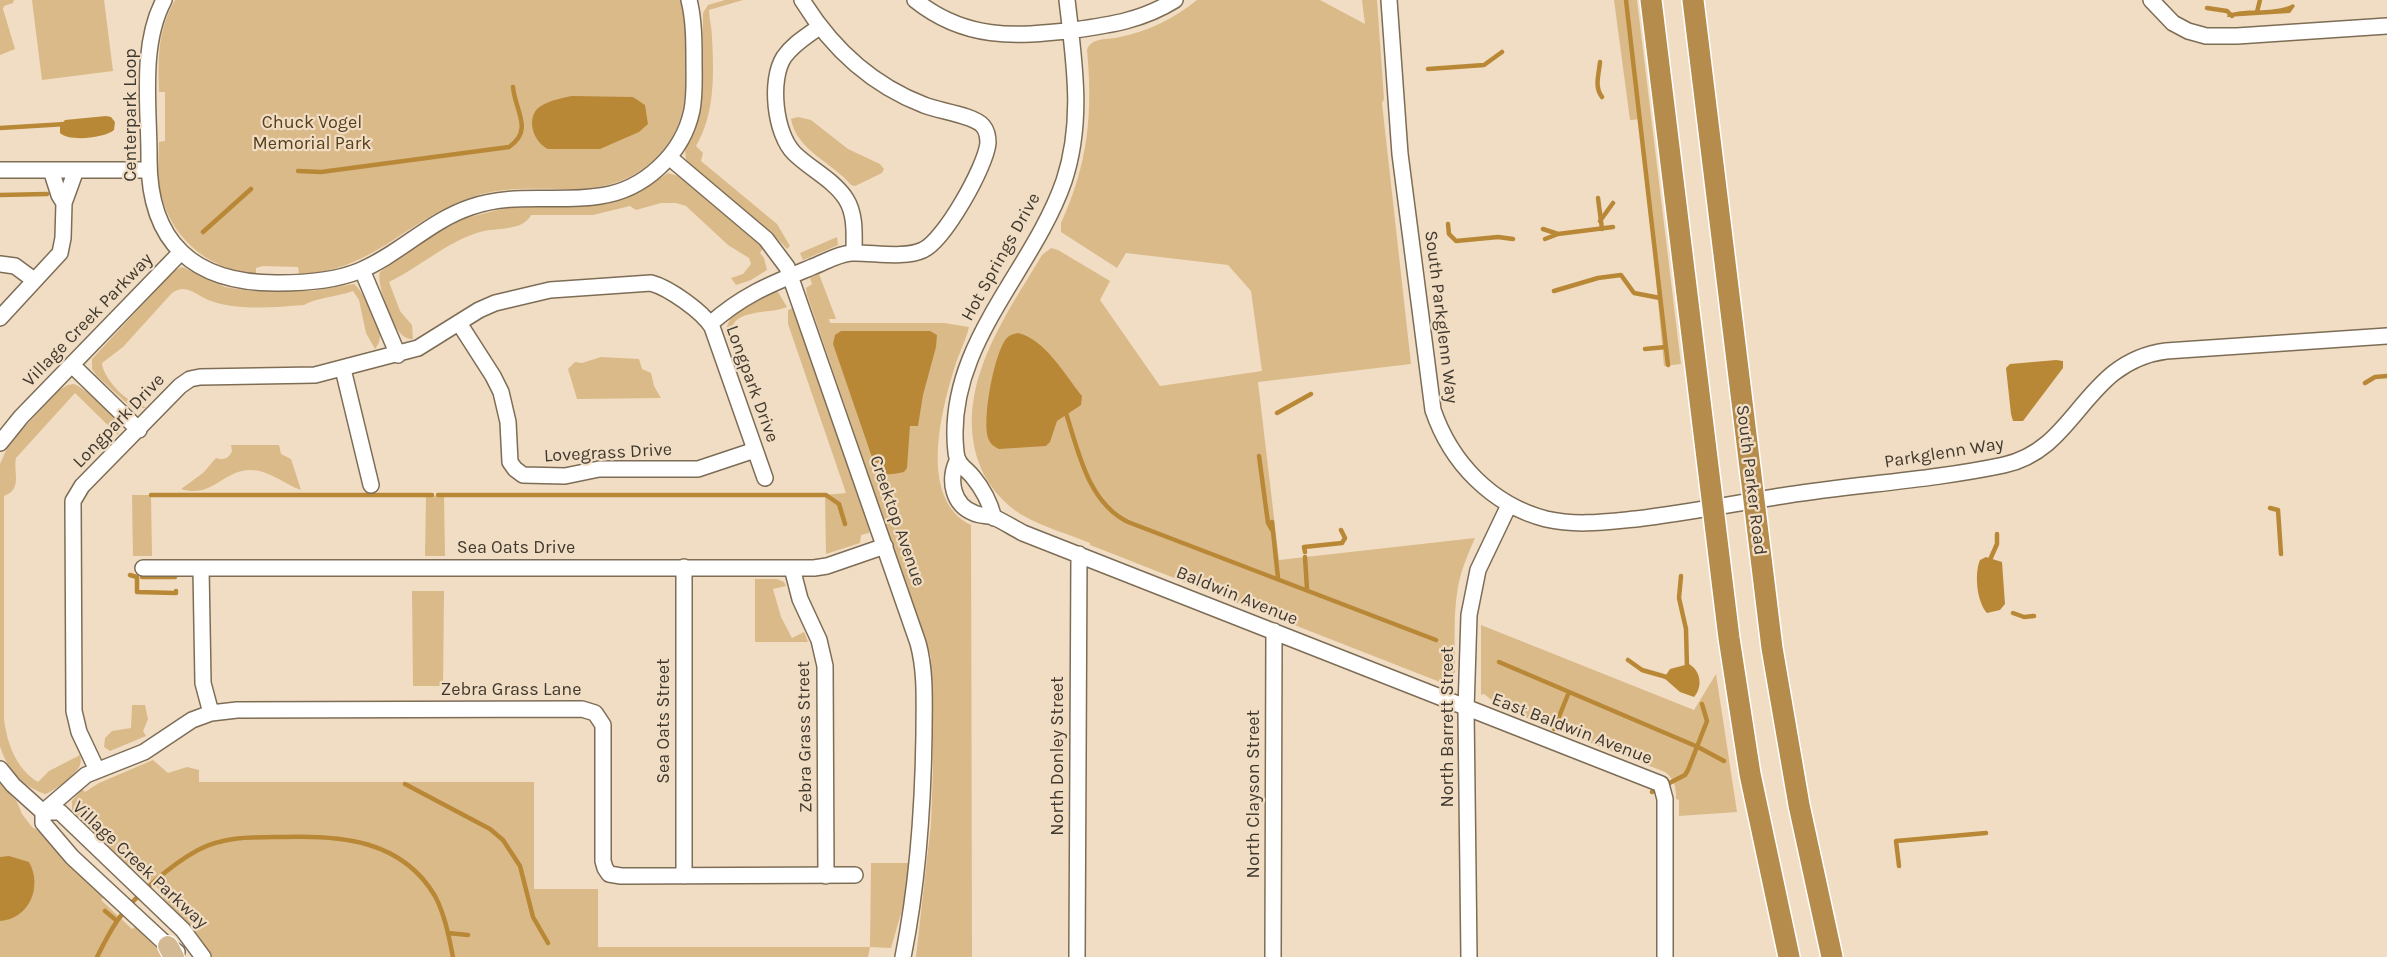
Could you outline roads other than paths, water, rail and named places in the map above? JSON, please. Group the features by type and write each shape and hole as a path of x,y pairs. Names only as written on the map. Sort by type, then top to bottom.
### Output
{"highway":[{"path":"1651,0 1739,707 1789,957"},
{"name":"South Parker Road","path":"1693,0 1772,648 1784,724 1816,889 1832,957"},
{"path":"1775,957 1778,911"}],"street":[{"name":"Centerpark Loop","path":"164,0 153,24 149,43 149,170 151,194 158,216 173,244 181,252 212,272 245,282 310,283 338,278 362,270 436,223 465,209 491,201 517,198 584,198 608,195 645,179 669,157 686,127 692,106 694,33 690,0"},
{"path":"710,324 744,297 838,256 854,253 916,253 935,243 974,182 986,152 988,138 985,129 976,121 921,104 882,84 854,63 819,27 802,0"},
{"path":"915,0 951,22 995,34 1028,35 1124,23 1150,14 1175,0"},
{"name":"Hot Springs Drive","path":"994,518 975,514 958,502 954,486 954,469 957,461 956,412 974,350 990,315 1044,225 1068,169 1077,100 1067,0"},
{"name":"South Parkglenn Way","path":"1389,0 1400,154 1433,410 1445,439 1468,471 1487,490 1509,505 1540,517 1577,524 1713,509 1754,501"},
{"path":"2151,0 2173,23 2188,31 2206,36 2387,26"},
{"path":"819,27 792,48 781,63 777,84 778,124 791,150 837,189 847,201 853,219 854,253"},
{"name":"Creektop Avenue","path":"669,157 766,239 780,255 791,275 918,643 924,681 922,819 912,906 903,957"},
{"path":"0,170 149,170"},
{"path":"51,170 64,203"},
{"path":"0,318 62,249 64,203 76,170"},
{"name":"Village Creek Parkway","path":"0,443 17,421 181,252"},
{"path":"0,264 15,266 34,280"},
{"path":"362,270 398,355"},
{"name":"Longpark Drive","path":"97,770 79,732 73,707 73,501 82,486 180,386 193,378 306,377 398,355 423,346 490,304 545,291 646,283 664,289 694,309 710,324 765,478"},
{"name":"Lovegrass Drive","path":"459,323 501,392 508,422 509,459 515,469 523,475 565,476 599,469 698,469 755,450"},
{"name":"Parkglenn Way","path":"1754,501 1989,468 2023,460 2047,444 2112,373 2133,359 2152,353 2387,336"},
{"path":"72,365 139,430"},
{"path":"343,369 371,485"},
{"path":"957,461 973,477 990,504 994,518"},
{"name":"North Barrett Street","path":"1468,957 1466,709 1468,615 1473,586 1481,563 1509,505"},
{"name":"Baldwin Avenue","path":"994,518 1016,530 1466,709"},
{"name":"Sea Oats Drive","path":"143,568 792,568 827,566 885,546"},
{"name":"North Donley Street","path":"1077,957 1079,554"},
{"name":"Sea Oats Street","path":"684,567 684,876"},
{"path":"201,568 203,688 211,713"},
{"name":"Zebra Grass Street","path":"792,568 800,599 820,645 825,666 826,876"},
{"name":"North Clayson Street","path":"1273,957 1274,631"},
{"name":"East Baldwin Avenue","path":"1466,709 1663,786 1665,799 1665,957"},
{"name":"Zebra Grass Lane","path":"43,812 78,781 97,770 144,752 178,727 211,713 249,710 591,710 601,719 604,729 604,868 609,874 855,875"},
{"name":"Village Creek Parkway","path":"0,769 13,785 43,812 60,812 190,937 203,957"},
{"name":"Village Creek Parkway","path":"43,812 43,823 72,857 175,953"}],"waterway":[{"path":"1626,0 1668,365"},
{"path":"2257,12 2260,0"},
{"path":"2207,8 2227,11 2232,16"},
{"path":"1428,69 1484,65 1502,52"},
{"path":"1600,62 1598,85 1602,97"},
{"path":"298,171 321,172 509,147 516,141 522,127 513,87"},
{"path":"0,128 66,124"},
{"path":"203,232 251,189"},
{"path":"0,195 47,194"},
{"path":"1598,198 1602,229"},
{"path":"1600,221 1613,203"},
{"path":"1448,224 1449,234 1456,241 1498,237 1513,239"},
{"path":"1545,239 1558,234 1613,227"},
{"path":"1543,229 1558,234"},
{"path":"1554,291 1598,278 1621,275 1634,293 1660,298"},
{"path":"1645,349 1666,347"},
{"path":"2365,383 2375,377 2387,376"},
{"path":"1277,413 1311,394"},
{"path":"1065,410 1093,488 1114,513 1128,522 1436,640"},
{"path":"1259,456 1268,523 1272,530"},
{"path":"151,495 432,495"},
{"path":"438,495 826,495 839,504 845,524"},
{"path":"2270,508 2278,510 2281,554"},
{"path":"1272,522 1278,578"},
{"path":"1305,552 1304,547 1342,543 1345,538 1341,530"},
{"path":"1989,562 1997,544 1997,534"},
{"path":"1305,557 1307,589"},
{"path":"130,575 137,577 137,592 176,593 176,591"},
{"path":"1681,576 1679,598 1686,629 1687,668"},
{"path":"142,577 175,577"},
{"path":"2013,613 2024,617 2034,616"},
{"path":"1628,660 1642,670 1670,678"},
{"path":"1499,662 1698,747 1724,761"},
{"path":"1554,729 1569,692"},
{"path":"1652,792 1685,775 1688,770 1707,721 1702,704"},
{"path":"405,784 490,829 503,840 520,866 533,917 548,943"},
{"path":"1899,866 1896,841 1986,833"},
{"path":"97,957 124,912 165,872 208,845 240,838 261,837 348,840 388,852 421,877 435,896 444,918 453,957"},
{"path":"105,911 117,921"},
{"path":"448,933 468,935"}],"park label":[{"name":"Chuck Vogel Memorial Park","path":"312,133"}]}
